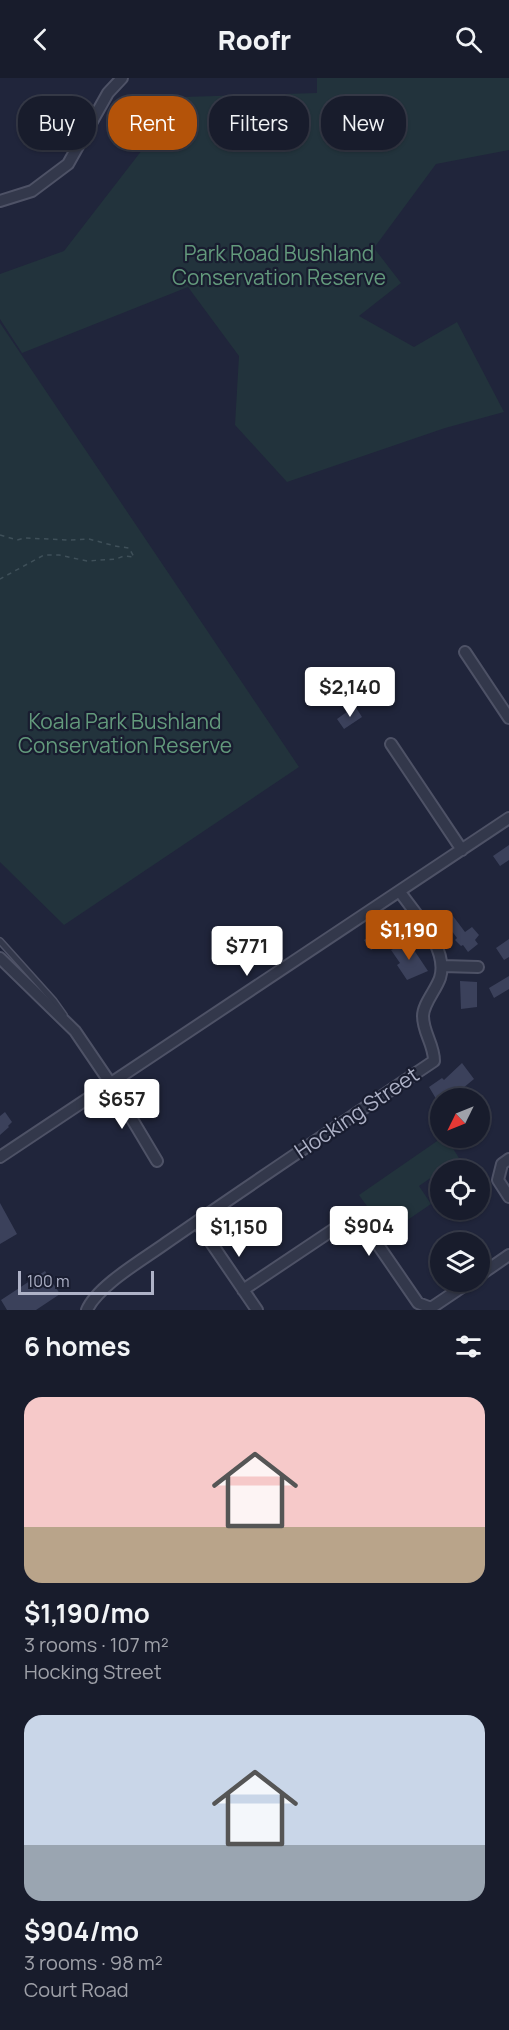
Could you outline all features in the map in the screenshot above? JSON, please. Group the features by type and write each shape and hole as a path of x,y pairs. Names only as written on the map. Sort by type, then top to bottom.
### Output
{"street":[{"path":"0,201 32,191 68,164 108,93 122,78"},
{"path":"465,652 509,718"},
{"path":"391,744 462,850"},
{"path":"0,1157 509,818"},
{"path":"400,892 431,937 441,956 443,966 478,967"},
{"path":"0,958 75,1031 111,1084 157,1161"},
{"name":"Hocking Street","path":"197,1222 434,1061 434,1050 425,1034 423,1014 436,988 443,966"},
{"path":"509,1159 502,1164 498,1180 509,1197"},
{"path":"243,1290 349,1219 363,1223 418,1303 431,1308 455,1292"},
{"path":"87,1310 89,1304 104,1288 197,1222 257,1310"},
{"path":"490,1268 509,1255"}],"lane":[{"path":"0,941 54,1001 75,1031"}],"path":[{"path":"0,535 16,540 26,538 89,539 129,548 134,557 124,556 116,559 87,561 59,555 44,555 0,579"}],"green space":[{"name":"Park Road Bushland Conservation Reserve","path":"317,78 509,78 509,150 436,164 374,248 401,283 359,316 414,347 457,322 504,412 445,428 287,482 235,425 239,356 188,287 22,353 0,319 0,274 64,251 142,150 197,150 197,97 209,96 209,150 309,150 309,96 216,96 317,93"},
{"name":"Koala Park Bushland Conservation Reserve","path":"0,323 299,767 64,925 0,862"},
{"path":"430,1146 430,1148 453,1148 459,1158 430,1160 430,1178 419,1186 430,1205 387,1234 359,1195"}],"building":[{"path":"355,706 362,717 344,729 337,719"},
{"path":"509,845 509,860 500,866 493,856"},
{"path":"453,916 465,932 472,927 479,935 475,940 478,944 468,952 455,940 457,938 445,922"},
{"path":"381,930 388,939 371,950 364,940"},
{"path":"509,939 509,957 504,960 496,948"},
{"path":"411,941 412,947 428,971 407,980 397,965 400,963 391,950"},
{"path":"509,976 509,989 494,998 489,988"},
{"path":"460,981 477,982 477,1007 461,1009"},
{"path":"462,1063 474,1079 463,1088 429,1087 442,1078 444,1080"},
{"path":"5,1112 12,1122 0,1135 0,1116"},
{"path":"0,1203 17,1234 0,1244"},
{"path":"45,1271 60,1294 36,1310 7,1310 1,1300"}]}
